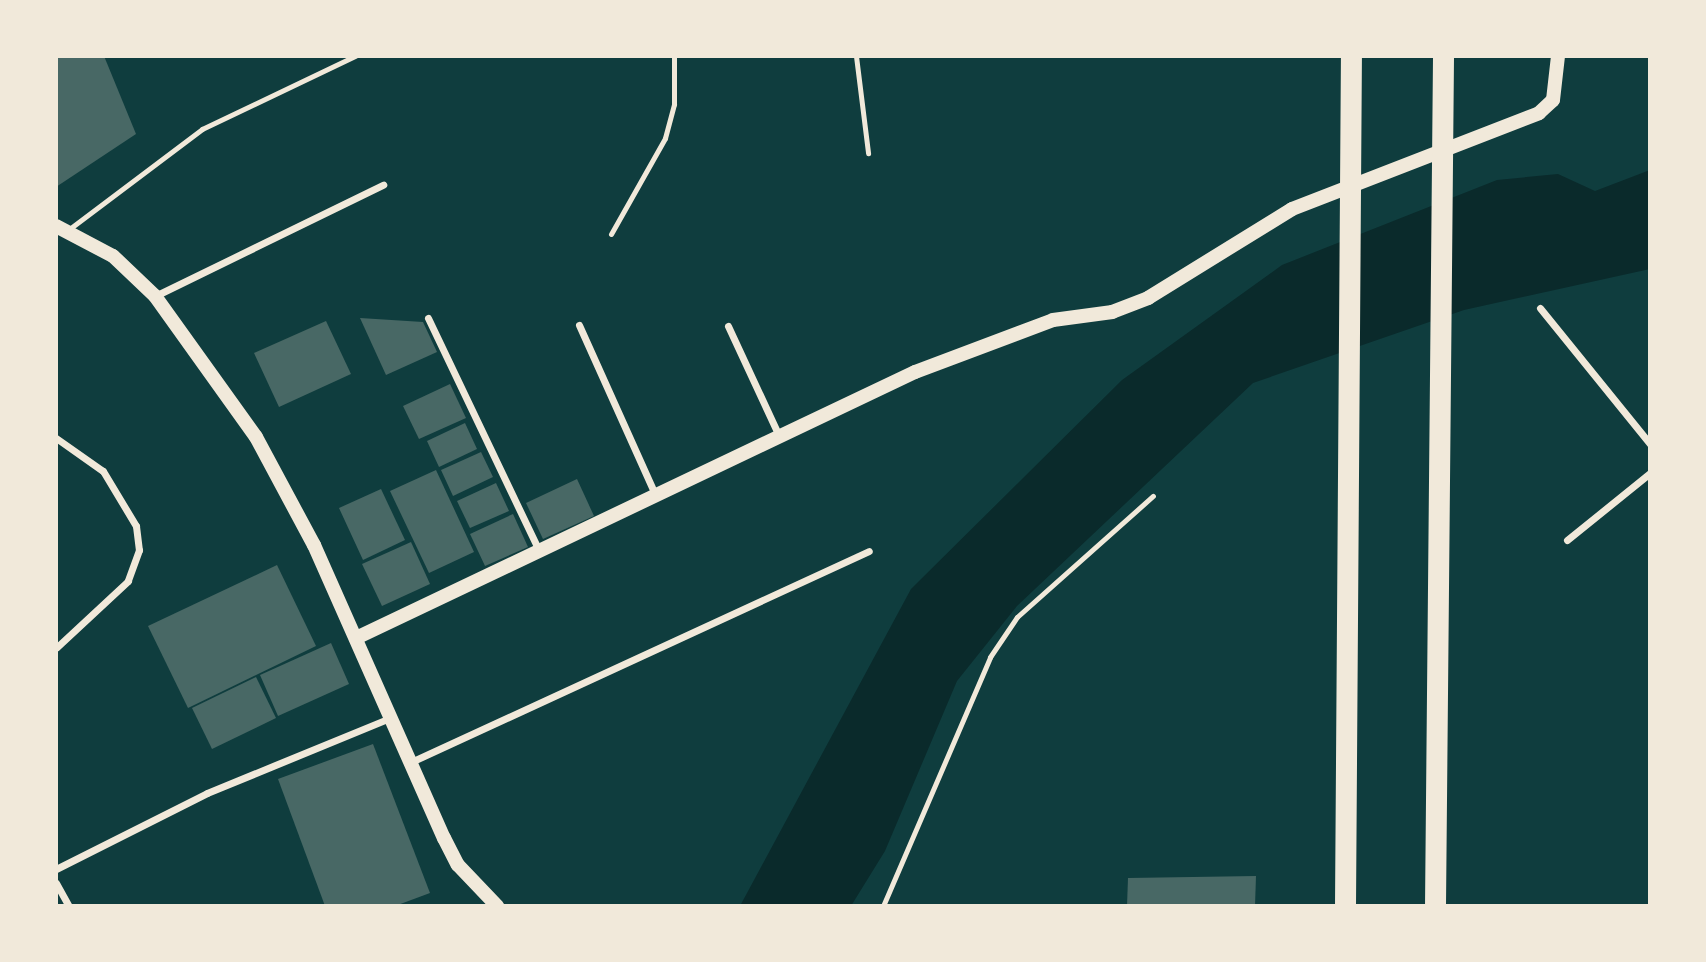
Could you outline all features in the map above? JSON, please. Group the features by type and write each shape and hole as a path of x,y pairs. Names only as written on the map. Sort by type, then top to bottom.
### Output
{"highway":[{"path":"1345,906 1351,56"},
{"path":"1435,906 1443,56"}],"main road":[{"path":"356,638 915,372 1054,320 1112,312 1148,298 1292,209 1539,114 1555,90 1558,56"},
{"path":"62,228 113,256 155,296 256,437 356,638 458,865 497,906"}],"street":[{"path":"155,296 383,185"},
{"path":"1540,308 1650,444"},
{"path":"428,318 539,551"},
{"path":"579,325 656,496"},
{"path":"728,326 780,438"},
{"path":"56,438 103,471 136,526 137,565 56,648"},
{"path":"1567,540 1650,473"},
{"path":"411,762 869,551"},
{"path":"56,869 207,793 392,718"},
{"path":"56,883 69,906"}],"lane":[{"path":"62,228 202,129 355,56"},
{"path":"611,234 665,138 674,104 674,56"},
{"path":"856,56 868,153"},
{"path":"883,906 990,657 1017,617 1153,496"}],"water":[{"path":"1650,170 1650,269 1464,310 1253,383 1017,606 957,681 885,851 851,906 740,906 911,589 1122,380 1282,265 1497,180 1558,174 1595,191"}],"building":[{"path":"56,56 104,56 136,134 56,187"},
{"path":"360,318 423,322 437,352 386,375"},
{"path":"326,321 351,374 279,407 254,353"},
{"path":"450,384 466,418 419,439 403,406"},
{"path":"465,423 477,449 439,467 427,441"},
{"path":"481,452 493,477 453,496 441,470"},
{"path":"436,470 474,552 429,573 390,491"},
{"path":"577,479 594,516 543,539 526,503"},
{"path":"496,483 509,511 470,528 457,501"},
{"path":"381,489 405,540 363,560 339,508"},
{"path":"513,514 528,547 485,566 470,534"},
{"path":"411,542 430,584 382,606 362,564"},
{"path":"277,565 316,646 188,708 148,626"},
{"path":"331,643 349,684 278,716 260,675"},
{"path":"256,677 276,718 212,749 192,708"},
{"path":"373,744 430,893 395,906 325,906 278,779"},
{"path":"1256,876 1255,906 1127,906 1128,878"}]}
